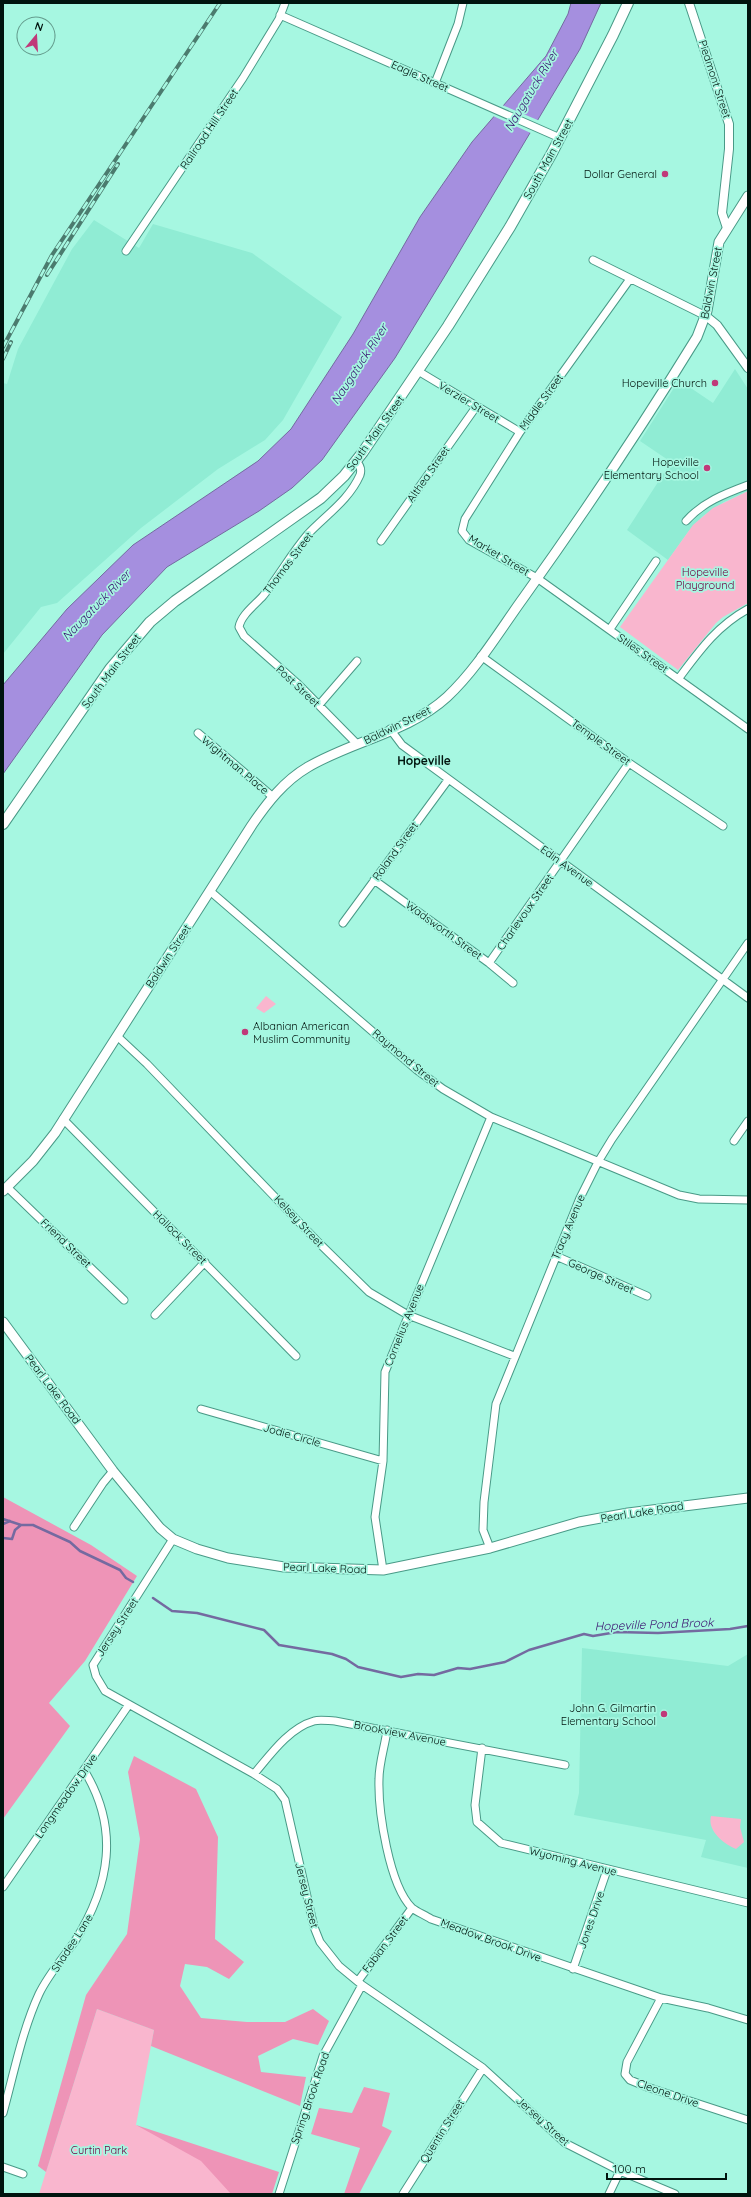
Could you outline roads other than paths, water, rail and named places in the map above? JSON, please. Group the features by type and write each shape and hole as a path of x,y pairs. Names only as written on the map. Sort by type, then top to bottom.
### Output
{"main road":[{"name":"South Main Street","path":"3,824 110,669 150,622 175,601 317,501 356,461 418,371 503,239 560,138 628,3"},
{"name":"Baldwin Street","path":"5,1189 38,1155 63,1120 252,825 273,797 287,782 308,767 429,711 446,698 481,656 579,518 700,332 706,316 717,250 726,228 748,196"},
{"name":"Pearl Lake Road","path":"3,1322 113,1471 160,1528 173,1539 197,1549 228,1558 284,1567 383,1570 490,1548 580,1522 628,1513 748,1498"}],"street":[{"name":"Railroad Hill Street","path":"126,251 243,78 280,15 285,3"},
{"path":"435,83 458,24 463,3"},
{"name":"Piedmont Street","path":"689,3 729,124 729,149 722,213 726,228"},
{"name":"Eagle Street","path":"280,15 560,138"},
{"path":"593,260 706,316 717,325 748,368"},
{"name":"Middle Street","path":"462,531 465,519 520,432 630,279"},
{"name":"Verzier Street","path":"418,371 520,432"},
{"name":"Althea Street","path":"381,541 476,407"},
{"name":"Thomas Street","path":"239,627 242,620 266,592 300,544 339,505 349,492 361,472 360,466 356,461"},
{"path":"686,521 694,511 706,503 748,485"},
{"name":"Market Street","path":"462,531 469,540 537,578"},
{"path":"610,630 656,562"},
{"name":"Stiles Street","path":"537,578 679,678 748,729"},
{"path":"679,678 714,632 734,616 748,608"},
{"name":"Post Street","path":"239,627 244,636 319,705 358,744"},
{"name":"Temple Street","path":"481,656 629,763 723,826"},
{"path":"319,705 357,661"},
{"name":"Edin Avenue","path":"390,729 402,746 724,979 748,998"},
{"name":"Wightman Place","path":"198,733 273,797"},
{"name":"Charlevoux Street","path":"489,963 629,763"},
{"name":"Roland Street","path":"343,924 448,780"},
{"name":"Wadsworth Street","path":"374,880 489,963 513,983"},
{"name":"Raymond Street","path":"210,891 417,1070 450,1093 491,1117 542,1136 598,1162 679,1195 699,1199 748,1200"},
{"name":"Tracy Avenue","path":"490,1548 483,1530 492,1429 496,1404 514,1356 580,1198 598,1162 748,944"},
{"name":"Kelsey Street","path":"117,1036 147,1064 369,1292 408,1315 514,1356"},
{"name":"Cornelius Avenue","path":"383,1570 375,1517 383,1461 385,1372 491,1117"},
{"name":"Hallock Street","path":"63,1120 205,1262 296,1356"},
{"path":"734,1141 748,1121"},
{"name":"Friend Street","path":"5,1189 124,1300"},
{"name":"George Street","path":"556,1256 647,1296"},
{"path":"155,1315 205,1262"},
{"name":"Jodie Circle","path":"201,1409 383,1461"},
{"path":"74,1527 103,1483 113,1471"},
{"name":"Jersey Street","path":"173,1539 93,1665 96,1676 104,1691 128,1706 254,1774 277,1789 285,1800 291,1819 309,1911 320,1942 339,1966 360,1983 483,2068 565,2143 620,2171 675,2194"},
{"name":"Longmeadow Drive","path":"3,1887 128,1706"},
{"name":"Brookview Avenue","path":"254,1774 278,1746 297,1730 314,1720 335,1721 387,1730 565,1765"},
{"name":"Meadow Brook Drive","path":"387,1730 379,1778 380,1800 392,1870 398,1887 412,1908 431,1919 573,1969 661,1998 708,2008 748,2020"},
{"name":"Wyoming Avenue","path":"482,1748 475,1805 478,1822 501,1843 607,1870 748,1903"},
{"name":"Shadee Lane","path":"3,2113 30,2015 39,1992 92,1913 106,1866 106,1837 102,1811 95,1788 84,1770"},
{"name":"Jones Drive","path":"573,1969 607,1870"},
{"name":"Fabian Street","path":"360,1983 412,1908"},
{"name":"Spring Brook Road","path":"279,2194 323,2056 360,1983"},
{"name":"Cleone Drive","path":"661,1998 627,2062 625,2074 630,2080 647,2087 748,2120"},
{"name":"Quentin Street","path":"403,2194 483,2068"},
{"path":"3,2167 22,2174"},
{"path":"610,2194 620,2171"}],"water":[{"name":"Naugatuck River","path":"571,3 601,3 580,49 395,358 322,460 292,488 259,511 167,567 102,635 3,774 3,685 67,609 133,545 258,461 291,429 353,334 420,217 472,142 546,56 568,14"}],"waterway":[{"path":"3,1519 21,1525"},
{"path":"3,1524 10,1521"},
{"name":"Hopeville Pond Brook","path":"3,1538 12,1539 15,1530 21,1525 33,1525 70,1542 80,1551 120,1570 126,1578 133,1582"},
{"name":"Hopeville Pond Brook","path":"153,1598 172,1611 197,1613 264,1630 279,1645 332,1654 346,1659 358,1667 401,1677 418,1674 434,1675 458,1668 470,1669 505,1662 529,1650 584,1634 593,1636 617,1632 658,1633 730,1629 748,1626"}],"railway":[{"path":"3,347 52,255 220,3"},
{"path":"47,275 118,164"},
{"path":"3,359 11,342"}],"place":[{"name":"Dollar General","path":"665,174"},
{"name":"Hopeville Church","path":"715,383"},
{"name":"Hopeville Elementary School","path":"707,468"},
{"name":"Albanian American Muslim Community","path":"245,1032"},
{"name":"John G. Gilmartin Elementary School","path":"664,1714"}],"district":[{"name":"Hopeville","path":"424,760"}],"park label":[{"name":"Hopeville Playground","path":"705,578"},
{"name":"Curtin Park","path":"99,2150"}]}
